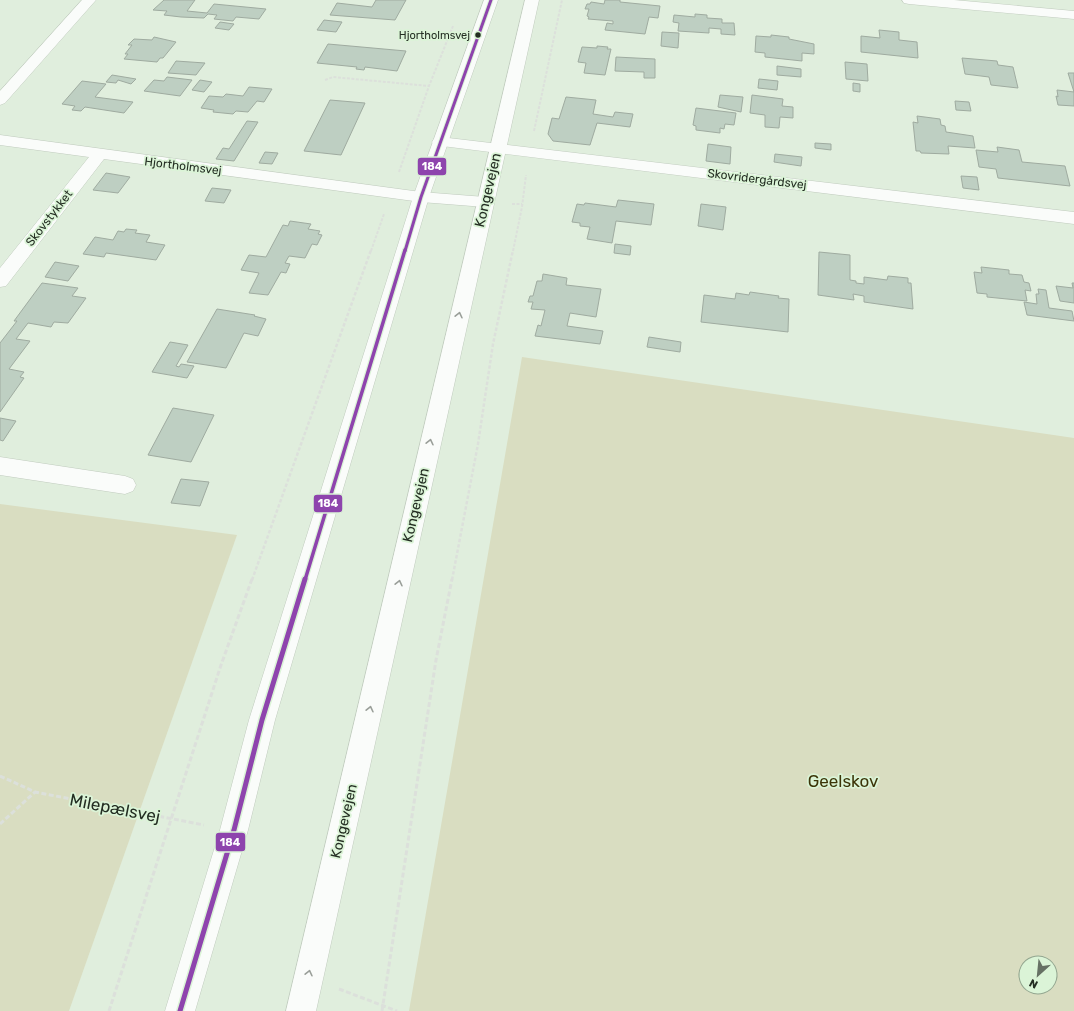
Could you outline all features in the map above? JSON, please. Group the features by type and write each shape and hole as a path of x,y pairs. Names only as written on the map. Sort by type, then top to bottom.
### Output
{"main road":[{"path":"0,100 89,0"},
{"path":"180,1011 234,830 262,720 421,196 491,0"},
{"name":"Kongevejen","path":"300,1011 532,0"},
{"path":"909,0 1074,15"},
{"name":"Hjortholmsvej","path":"0,140 99,155 391,193 485,202"},
{"name":"Skovridergårdsvej","path":"440,142 1074,218"},
{"name":"Skovstykket","path":"0,282 99,155"},
{"path":"0,466 125,485"}],"path":[{"path":"533,137 562,0"},
{"path":"109,1011 221,664 429,86 455,22"},
{"path":"325,80 333,77 429,86"},
{"path":"382,1011 436,660 478,444 493,344 522,207 527,170"},
{"name":"Milepælsvej","path":"0,776 35,792 234,830"},
{"path":"0,824 35,792"},
{"path":"308,978 397,1011"}],"green space":[{"name":"Geelskov","path":"522,357 1074,438 1074,1011 409,1011"},
{"path":"0,504 237,535 69,1011 0,1011"}],"building":[{"path":"164,0 195,0 187,11 207,13 214,4 266,9 259,19 236,17 233,21 214,19 217,15 208,14 204,18 181,17 164,15 167,11 153,10"},
{"path":"376,0 406,0 395,20 330,15 337,3 372,7"},
{"path":"605,0 620,0 620,2 660,6 658,18 649,17 645,34 605,30 607,23 613,24 613,21 588,19 589,17 587,16 589,9 585,9 587,4 590,4 591,2 604,4"},
{"path":"695,14 707,15 707,18 722,19 722,23 734,23 735,35 721,34 721,29 709,28 709,33 678,31 679,23 673,22 674,15 695,17"},
{"path":"324,20 342,22 336,32 317,30"},
{"path":"220,22 234,24 229,30 215,28"},
{"path":"879,30 899,32 899,40 917,42 918,58 861,52 861,36 880,38"},
{"path":"662,32 679,33 678,48 661,46"},
{"path":"771,35 789,37 789,39 814,44 814,54 802,53 802,61 765,57 765,53 755,52 756,36 771,37"},
{"path":"154,37 176,42 163,58 160,58 157,62 124,59 128,54 125,54 132,45 128,45 134,39 152,40"},
{"path":"328,44 406,51 397,71 365,67 364,70 356,69 357,67 317,63"},
{"path":"597,46 608,47 607,49 611,49 605,75 584,73 586,63 578,62 582,47 597,48"},
{"path":"616,57 655,59 655,78 644,78 644,72 615,71"},
{"path":"962,58 997,61 998,65 1013,67 1018,88 991,85 989,77 965,74"},
{"path":"176,61 205,63 196,75 168,73"},
{"path":"845,62 867,64 868,81 846,79"},
{"path":"777,66 801,69 801,77 777,75"},
{"path":"1068,73 1074,73 1074,92"},
{"path":"112,75 136,79 131,84 118,80 116,83 106,82"},
{"path":"167,77 192,80 180,96 144,91 154,80 164,81"},
{"path":"759,79 778,81 777,90 758,88"},
{"path":"200,80 212,82 204,92 192,90"},
{"path":"82,81 106,84 95,97 133,102 124,113 85,107 81,111 72,110 75,106 62,104"},
{"path":"853,83 860,84 860,92 853,91"},
{"path":"249,87 272,89 264,102 257,101 248,112 236,111 233,114 213,112 214,110 201,108 209,96 223,97 226,94 243,96"},
{"path":"1057,90 1074,92 1074,106 1058,105 1056,96 1058,97"},
{"path":"720,95 743,97 741,112 718,107"},
{"path":"752,95 783,99 782,106 793,107 793,118 780,117 779,128 765,127 765,115 750,113"},
{"path":"566,97 596,100 593,114 613,117 615,112 633,114 630,127 597,123 590,145 553,141 548,134 552,118 559,119"},
{"path":"330,100 365,103 341,155 304,151"},
{"path":"955,101 969,102 971,111 956,110"},
{"path":"696,108 736,113 734,125 725,124 724,129 720,128 720,133 696,130 696,126 693,125"},
{"path":"917,116 940,119 941,125 945,126 946,132 973,136 975,148 948,146 949,154 921,153 920,151 916,151 913,122 918,123"},
{"path":"247,121 258,122 234,161 216,159 223,148 229,149"},
{"path":"815,143 831,144 831,150 815,148"},
{"path":"708,144 731,147 730,164 706,161"},
{"path":"997,147 1019,150 1022,162 1065,166 1070,186 998,178 996,169 979,167 976,150 998,152"},
{"path":"265,152 278,153 272,164 259,163"},
{"path":"775,154 802,157 801,166 774,162"},
{"path":"106,173 130,177 118,193 93,190"},
{"path":"961,176 977,177 979,190 963,188"},
{"path":"212,188 231,190 224,203 205,201"},
{"path":"618,200 654,204 651,225 616,221 612,243 587,239 590,227 580,226 580,223 572,222 577,204 584,205 585,203 616,207"},
{"path":"701,204 726,207 723,230 698,226"},
{"path":"290,221 311,224 308,229 320,231 318,234 322,235 317,245 312,244 305,258 289,256 285,263 290,264 286,273 281,272 268,295 249,293 259,273 241,270 249,255 266,257 283,225 288,226"},
{"path":"126,229 137,230 135,233 150,235 146,242 165,245 156,260 106,253 104,257 83,254 95,237 113,240 118,231 124,232"},
{"path":"615,244 631,246 630,255 614,253"},
{"path":"819,252 850,255 850,280 856,281 856,283 864,284 864,277 887,280 888,276 908,278 908,283 911,283 913,309 864,302 864,296 853,294 854,300 818,295"},
{"path":"55,262 79,266 68,281 45,277"},
{"path":"981,267 1009,270 1009,274 1022,275 1024,282 1029,283 1031,291 1025,290 1027,301 987,297 987,294 977,293 974,272 982,273"},
{"path":"543,274 567,278 566,285 601,289 596,317 570,313 567,326 603,331 600,344 535,336 538,325 541,326 545,310 531,309 533,302 528,302 530,296 533,296 537,281 542,281"},
{"path":"42,283 78,288 72,296 86,298 68,323 54,322 51,327 28,323 16,339 30,341 9,369 24,372 20,377 24,378 0,412 0,343 17,321 14,321"},
{"path":"1072,283 1074,283 1074,303 1060,301 1056,286 1073,288"},
{"path":"1038,289 1046,290 1049,308 1072,311 1074,321 1027,315 1024,302 1037,304 1036,294 1039,294"},
{"path":"750,292 789,299 788,332 701,322 704,295 735,299 736,293 749,295"},
{"path":"217,309 255,315 254,316 266,319 258,336 244,333 226,368 187,362"},
{"path":"649,337 681,342 680,352 647,347"},
{"path":"170,342 188,345 176,366 179,367 181,364 194,366 187,378 152,372"},
{"path":"173,408 214,415 191,462 148,455"},
{"path":"0,418 16,421 3,441 0,440"},
{"path":"181,479 209,482 200,506 171,503"}],"transit line":[{"name":"184","path":"180,1011 234,830 262,720 421,197 491,0"}],"place":[{"name":"Hjortholmsvej","path":"478,35"}]}
